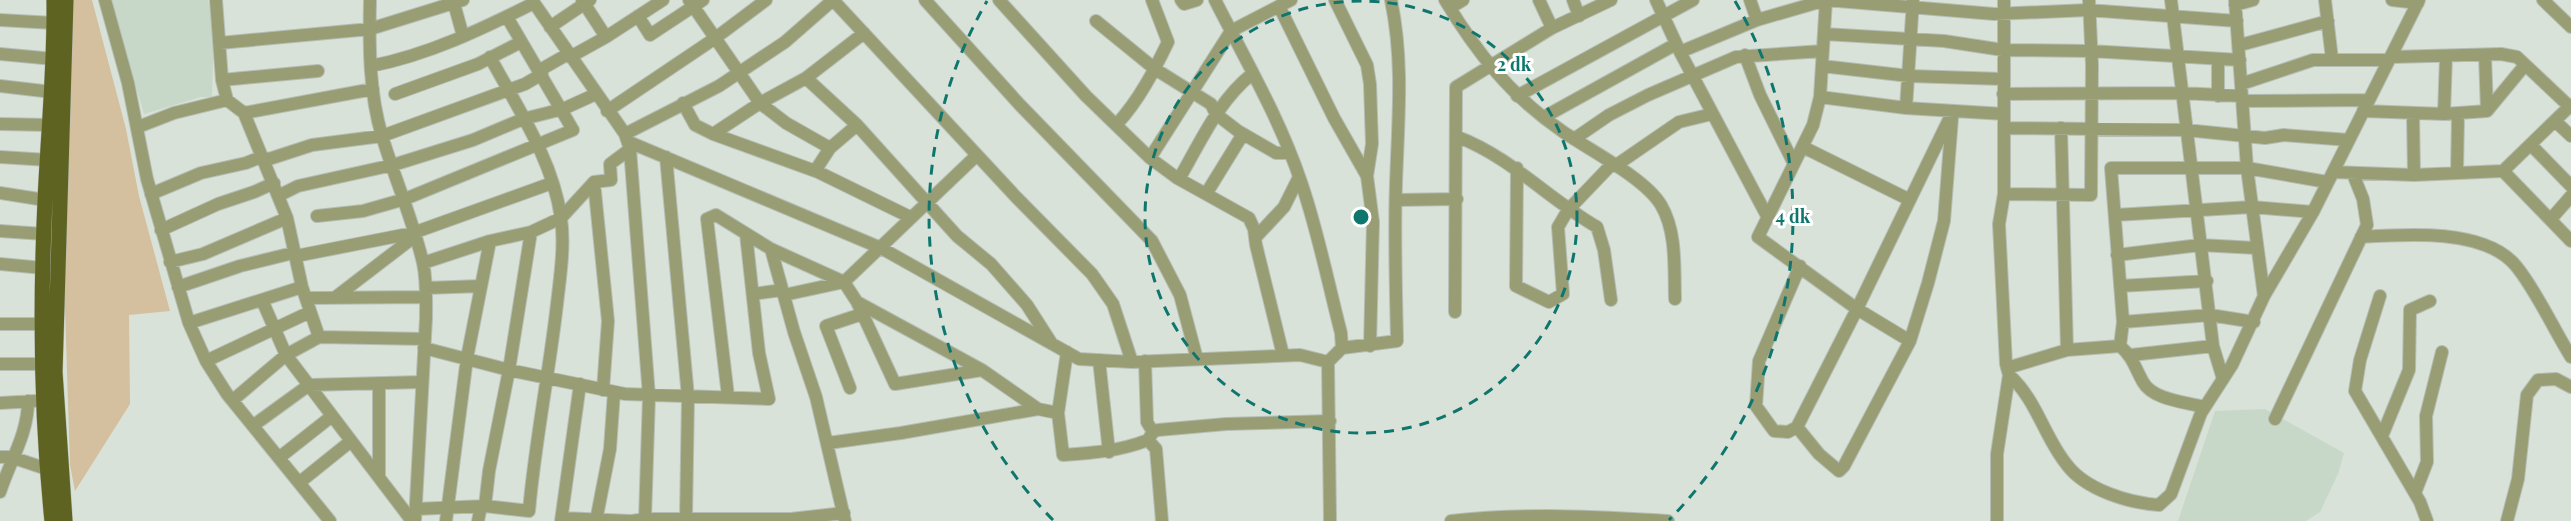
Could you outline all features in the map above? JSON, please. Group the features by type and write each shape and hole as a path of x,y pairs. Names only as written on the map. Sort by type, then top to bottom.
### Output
{"main road":[{"path":"52,521 44,400 43,268 54,59 54,0"},
{"path":"65,521 55,372 66,0"}],"street":[{"path":"105,0 138,127 151,194 189,323 206,361 232,400 254,424 330,521"},
{"path":"216,0 222,80 227,100 244,113 274,183 287,218 304,292 319,337"},
{"path":"370,0 373,89 382,136 405,199 423,264 424,344 414,517"},
{"path":"151,194 201,173 246,163 261,157 269,159 312,145 382,136 508,90 606,37 663,0"},
{"path":"607,111 714,39 766,0"},
{"path":"423,264 490,241 531,232 561,218 594,182 611,180 610,164 628,142 683,103 719,86 785,42 833,0 977,155 1092,273 1113,304 1132,362"},
{"path":"925,0 1020,105 1152,241 1180,295 1197,359"},
{"path":"1182,0 1184,4 1197,0"},
{"path":"1215,0 1299,177 1341,333 1342,348"},
{"path":"1335,0 1367,65 1372,144 1367,176 1373,222 1370,345"},
{"path":"1330,521 1328,362 1342,348 1398,341 1396,200 1401,85 1399,44 1391,0"},
{"path":"1463,0 1447,4 1491,67 1517,96 1574,139 1647,189 1661,205 1673,239 1675,299"},
{"path":"1539,0 1552,28"},
{"path":"1573,0 1579,16"},
{"path":"1656,0 1678,48 1694,74 1712,114 1767,216"},
{"path":"1517,96 1693,0"},
{"path":"1750,0 1756,20"},
{"path":"1827,0 1820,97 1813,125 1758,237 1857,309 1910,341"},
{"path":"1544,117 1678,48 1756,20 1827,0 1913,3 2003,14 2088,5 2237,21"},
{"path":"1997,521 1996,454 2008,372 1999,224 2004,195 2005,128 2002,79 2004,0"},
{"path":"2171,0 2200,245 2214,345 2223,379"},
{"path":"2253,0 2235,3 2240,45 2247,168 2256,248 2265,296"},
{"path":"2325,0 2332,59"},
{"path":"2008,372 2024,388 2067,465 2083,480 2102,489 2148,504 2159,505 2171,494 2204,408 2223,379 2254,322 2265,296 2313,212 2419,1 2392,0"},
{"path":"2543,0 2571,27"},
{"path":"220,43 370,29 457,1 463,36"},
{"path":"550,27 586,1 606,37"},
{"path":"1117,124 1129,111 1155,69 1168,42 1157,1"},
{"path":"1455,312 1458,137 1456,87 1552,28 1609,1"},
{"path":"371,66 404,59 463,36 533,2 569,55 587,76 596,94 628,142 649,396 635,520"},
{"path":"638,16 650,35 695,2 714,39 760,103 786,123 830,148"},
{"path":"1006,3 1086,96 1150,158 1179,179 1249,218 1283,355"},
{"path":"1150,158 1231,31 1285,3 1334,118 1367,176"},
{"path":"1906,108 1913,3"},
{"path":"2004,195 2091,195 2091,51 2088,5"},
{"path":"317,216 363,211 405,199 573,130 507,16"},
{"path":"0,20 54,23"},
{"path":"1096,21 1155,69 1211,104 1216,114 1243,134 1276,153 1289,153"},
{"path":"2240,45 2328,21"},
{"path":"712,134 760,103 806,78 864,33"},
{"path":"1824,34 1911,39 1989,46 2003,50 2091,51 2240,60"},
{"path":"395,94 448,76 521,42"},
{"path":"1574,139 1609,116 1694,74 1745,55 1823,51"},
{"path":"0,54 54,59"},
{"path":"1745,55 1761,95 1794,164"},
{"path":"2485,56 2487,111"},
{"path":"414,517 447,515 483,506 518,516 529,511 561,273 561,218 552,183 538,146 490,57"},
{"path":"2445,114 2446,57"},
{"path":"2120,346 2123,322 2112,168 2190,166 2247,168 2330,177 2353,174 2414,175 2503,171 2570,106 2517,57 2313,60 2242,93"},
{"path":"2218,59 2218,96"},
{"path":"2002,94 2181,93 2218,96 2242,93 2413,113 2458,114 2487,111 2525,65"},
{"path":"1822,66 1909,76 2002,79"},
{"path":"222,80 318,71"},
{"path":"1179,179 1216,114 1236,86 1252,74"},
{"path":"806,78 857,126 925,202 998,273 1042,324 1052,344"},
{"path":"0,86 52,92"},
{"path":"244,113 373,89"},
{"path":"278,196 298,186 393,165 473,140 523,119 563,110 596,94"},
{"path":"1820,97 1906,108 2004,114"},
{"path":"138,127 174,113 227,100"},
{"path":"683,103 695,125 712,134 815,171 910,217"},
{"path":"1800,267 1759,361 1756,406 1774,431 1788,432 1797,427 1953,111"},
{"path":"1797,427 1819,454 1839,471 1844,466 1910,341 1944,221 1953,111"},
{"path":"2413,113 2414,175"},
{"path":"1517,168 1516,286 1549,302 1563,294 1558,227 1568,210 1614,165 1650,140 1679,122 1712,114"},
{"path":"2457,173 2458,114"},
{"path":"2555,122 2571,136"},
{"path":"0,124 50,125"},
{"path":"815,171 830,148 857,126"},
{"path":"2005,128 2186,130 2265,138 2284,135 2349,140"},
{"path":"2061,128 2067,350"},
{"path":"1206,194 1243,134"},
{"path":"1458,137 1486,148 1517,168 1568,210 1597,226 1604,250 1611,300"},
{"path":"628,142 881,248 1080,359 1132,362 1300,355 1328,362"},
{"path":"2532,145 2571,186"},
{"path":"1803,147 1910,200"},
{"path":"753,294 783,292 844,282 881,248 925,202 977,155"},
{"path":"0,157 48,160"},
{"path":"666,157 675,276 688,397 686,519"},
{"path":"2503,171 2571,241"},
{"path":"2275,419 2367,225 2367,213 2353,174"},
{"path":"1255,238 1284,207 1299,177"},
{"path":"594,182 608,321 610,448 596,520"},
{"path":"161,230 218,204 274,183"},
{"path":"178,287 240,266 414,235 490,203 552,183"},
{"path":"0,193 45,200"},
{"path":"2551,219 2571,196"},
{"path":"1396,200 1457,199"},
{"path":"2115,215 2196,208 2252,207 2313,212"},
{"path":"728,396 707,219 716,214 771,249 844,282 857,302 895,384 982,370"},
{"path":"170,262 203,254 287,218"},
{"path":"0,231 44,234"},
{"path":"478,521 483,506 509,370 531,232"},
{"path":"232,400 286,355 319,337 424,344 509,370 548,376 609,391 649,396 728,396 769,399 759,353 746,234"},
{"path":"2361,237 2411,234 2476,242 2501,252 2516,266 2571,357"},
{"path":"337,296 414,235"},
{"path":"447,515 467,358 490,241"},
{"path":"2117,255 2200,245 2256,248"},
{"path":"580,384 562,520 844,517 828,442 771,249"},
{"path":"0,264 43,268"},
{"path":"2121,286 2206,281"},
{"path":"189,323 262,300 304,292 337,296 425,292 481,286"},
{"path":"2380,296 2360,360 2355,391 2415,493 2427,521"},
{"path":"262,300 286,355 379,477 414,517"},
{"path":"2382,436 2409,370 2410,310 2430,301"},
{"path":"857,302 982,370 1038,409 1058,414"},
{"path":"206,361 274,326 310,312"},
{"path":"850,388 826,326 862,314"},
{"path":"2123,322 2210,315 2254,322"},
{"path":"0,324 43,324"},
{"path":"2131,355 2214,345"},
{"path":"2008,372 2067,350 2120,346 2131,355 2144,385 2153,394 2204,408"},
{"path":"2415,493 2427,462 2426,416 2442,351"},
{"path":"1067,352 1058,414 1063,455 1109,452 1151,436 1226,424 1330,421"},
{"path":"1099,360 1109,452"},
{"path":"1146,361 1147,422 1156,449 1162,521"},
{"path":"0,364 43,364"},
{"path":"2507,521 2518,479 2527,395 2538,380 2556,379 2571,387"},
{"path":"254,424 309,385 422,382"},
{"path":"379,384 379,477"},
{"path":"0,403 44,400"},
{"path":"0,492 6,457 21,442 28,401"},
{"path":"828,442 1038,409"},
{"path":"280,457 332,416"},
{"path":"300,482 351,441"},
{"path":"6,457 47,469"},
{"path":"1451,521 1602,516 1668,521"}],"shaded area":[{"path":"73,0 92,0 126,129 139,196 170,311 129,315 130,404 75,491 70,465 64,278"},
{"path":"110,0 208,0 214,27 212,97 201,97 144,114"},
{"path":"2265,409 2344,453 2338,474 2320,512 2306,521 2178,521 2215,411"}]}
